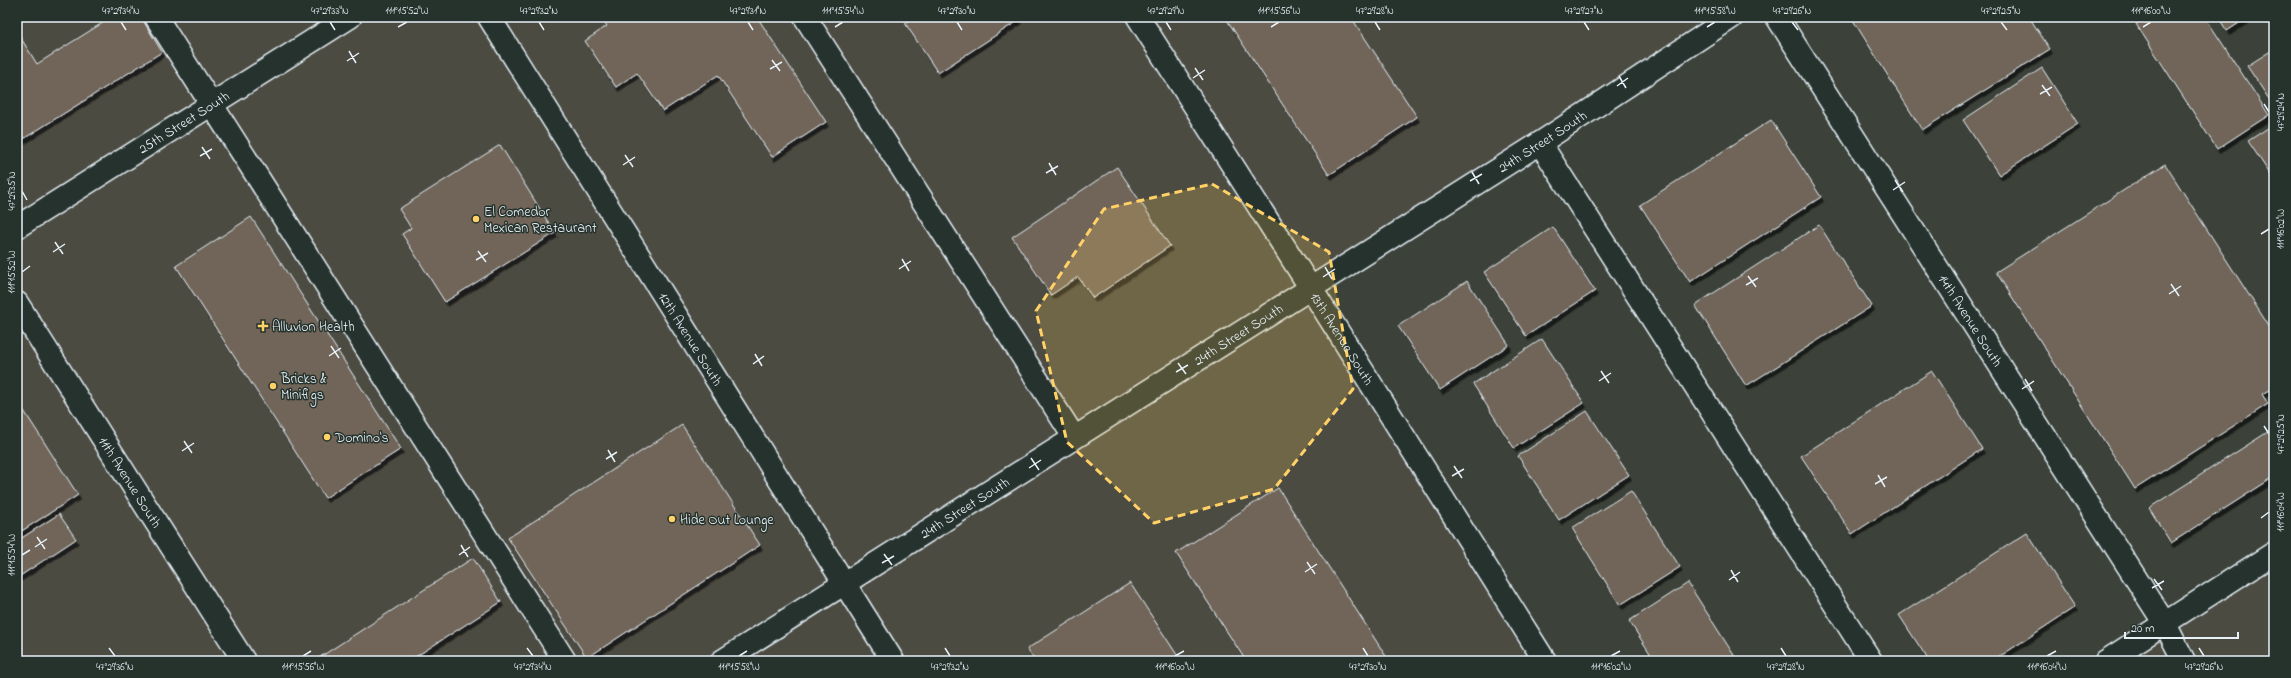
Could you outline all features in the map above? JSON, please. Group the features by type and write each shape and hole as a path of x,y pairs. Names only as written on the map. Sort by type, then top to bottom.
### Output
{"street":[{"path":"156,17 565,661"},
{"name":"25th Street South","path":"17,227 350,17"},
{"name":"12th Avenue South","path":"488,17 894,661"},
{"path":"805,17 1074,437"},
{"name":"13th Avenue South","path":"1138,17 1310,286 1545,661"},
{"name":"24th Street South","path":"722,661 1310,286 1540,143 1732,17"},
{"name":"14th Avenue South","path":"1777,17 2165,624 2184,661"},
{"path":"1540,143 1871,661"},
{"name":"11th Avenue South","path":"17,304 244,661"},
{"path":"2106,661 2274,553"}],"highlighted area":[{"path":"1212,184 1329,252 1353,389 1274,489 1154,523 1067,442 1036,311 1104,209"}],"shaded area":[{"path":"17,17 1732,17 1310,287 1545,661 17,661"},
{"path":"2274,554 2274,661 2106,661"}],"building":[{"path":"112,17 141,17 162,52 20,141 17,136 17,32 37,64"},
{"path":"601,17 757,17 826,122 772,157 718,75 663,111 637,73 616,87 585,41 607,26"},
{"path":"914,17 1017,17 1019,20 938,73 905,23"},
{"path":"1225,17 1351,17 1417,117 1329,175"},
{"path":"1851,17 2029,17 2050,49 1922,130"},
{"path":"2147,17 2205,17 2269,115 2217,149 2136,24"},
{"path":"2218,17 2248,17 2227,31"},
{"path":"2274,49 2274,100 2271,102 2247,66"},
{"path":"2042,68 2078,124 1999,175 1963,120"},
{"path":"1771,120 1821,197 1690,282 1640,205"},
{"path":"2274,124 2274,180 2248,141"},
{"name":"El Comedor Mexican Restaurant","path":"500,145 555,233 445,302 402,234 411,228 399,209"},
{"path":"2165,164 2274,334 2274,387 2262,394 2268,404 2135,489 1996,272"},
{"path":"1117,167 1170,246 1093,298 1078,277 1051,295 1012,237"},
{"path":"251,217 401,449 325,498 176,266"},
{"path":"1819,225 1872,306 1746,386 1695,305"},
{"path":"1553,227 1595,291 1526,336 1484,272"},
{"path":"1467,281 1509,345 1440,390 1398,326"},
{"path":"1542,339 1584,403 1514,448 1473,384"},
{"path":"1932,371 1982,449 1852,534 1801,456"},
{"path":"17,400 78,495 17,534"},
{"path":"1587,411 1629,475 1559,520 1518,456"},
{"path":"682,425 760,545 587,658 508,538"},
{"path":"2274,428 2274,477 2171,543 2149,508"},
{"path":"1278,488 1389,661 1246,661 1176,553"},
{"path":"1631,491 1680,567 1620,605 1572,528"},
{"path":"59,514 76,539 17,578 17,541"},
{"path":"2027,533 2075,607 1993,661 1929,661 1899,615"},
{"path":"473,558 501,602 409,661 314,661"},
{"path":"1130,583 1181,661 1035,661 1027,649"},
{"path":"1688,583 1737,660 1655,661 1629,621"}],"place":[{"name":"El Comedor Mexican Restaurant","path":"476,219"},
{"name":"Alluvion Health","path":"263,326"},
{"name":"Bricks & Minifigs","path":"273,386"},
{"name":"Domino's","path":"327,437"},
{"name":"Hide Out Lounge","path":"672,519"}]}
